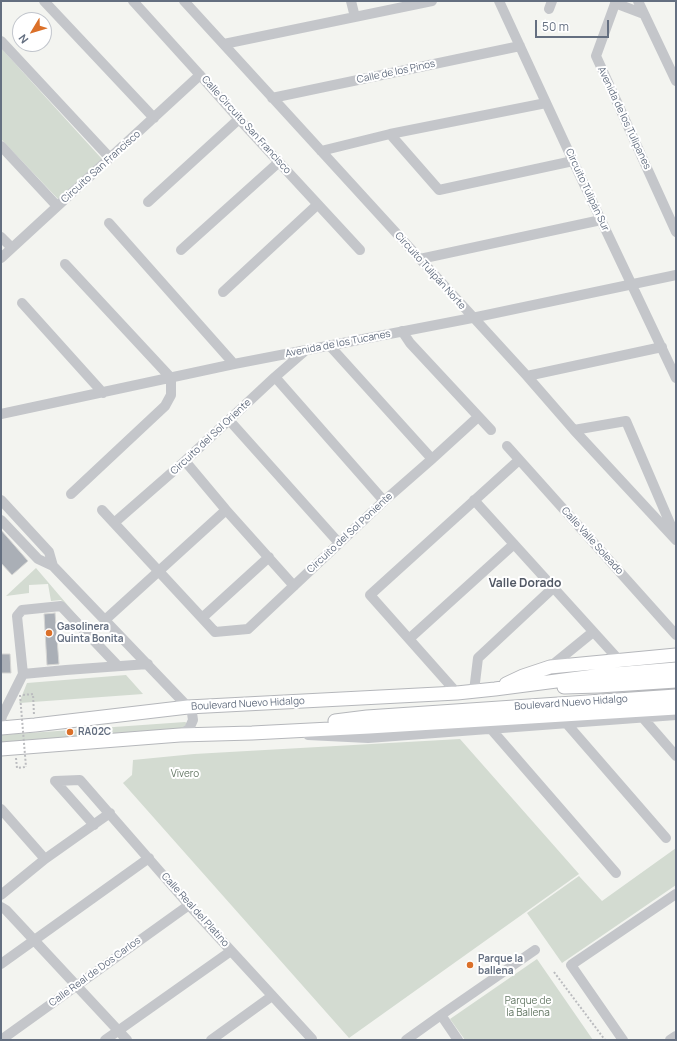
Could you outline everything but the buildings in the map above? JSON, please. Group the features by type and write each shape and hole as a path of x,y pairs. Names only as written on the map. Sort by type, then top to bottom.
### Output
{"main road":[{"path":"495,689 523,676 550,667 676,655"},
{"name":"Boulevard Nuevo Hidalgo","path":"1,720 35,725 188,707 457,693 602,675 676,669"},
{"name":"Boulevard Nuevo Hidalgo","path":"495,689 599,686 676,681"},
{"name":"Boulevard Nuevo Hidalgo","path":"252,733 367,717 676,696"},
{"name":"Boulevard Nuevo Hidalgo","path":"1,749 180,735 252,733 676,708"}],"street":[{"path":"44,1 154,118"},
{"name":"Calle Circuito San Francisco","path":"133,1 317,205 360,250"},
{"name":"Circuito Tulipán Norte","path":"184,1 676,540"},
{"path":"351,1 355,17"},
{"path":"224,44 432,1"},
{"name":"Circuito Tulipán Sur","path":"499,1 573,162 676,378"},
{"path":"638,1 676,81"},
{"name":"Avenida de los Tulipanes","path":"644,14 616,2 596,56 676,232"},
{"path":"1,41 110,158"},
{"name":"Calle de los Pinos","path":"272,98 520,46"},
{"name":"Circuito San Francisco","path":"1,258 200,75"},
{"path":"320,151 390,134 546,103"},
{"path":"148,202 239,119"},
{"path":"390,134 439,190 573,162"},
{"path":"1,146 57,206"},
{"path":"181,250 279,162"},
{"path":"222,292 317,205"},
{"path":"420,260 601,220"},
{"path":"109,223 234,364"},
{"path":"1,237 12,248"},
{"path":"65,264 171,378 171,395 166,406 71,494"},
{"name":"Avenida de los Tucanes","path":"1,414 234,364 472,318 676,275"},
{"path":"22,303 103,393"},
{"path":"402,331 410,343 478,417 492,430"},
{"path":"329,345 432,459"},
{"path":"526,376 662,347"},
{"name":"Circuito del Sol Oriente","path":"114,523 185,461 275,377 307,350"},
{"path":"275,377 384,501"},
{"name":"Circuito del Sol Poniente","path":"202,618 215,632 248,629 384,501 478,417"},
{"path":"229,420 339,543"},
{"path":"574,430 626,422 676,537"},
{"name":"Calle Valle Soleado","path":"507,446 676,636"},
{"path":"457,693 370,595 520,460"},
{"path":"185,461 226,510 294,586"},
{"path":"1,500 49,552 53,566"},
{"path":"474,500 619,660"},
{"path":"102,510 202,618 269,557"},
{"path":"105,620 226,510"},
{"path":"1,520 38,558 53,566 188,707 192,713 193,720 189,729 180,735"},
{"path":"409,639 514,544"},
{"path":"474,691 478,658 553,588"},
{"path":"1,720 23,674 17,616 22,610 61,606 118,666"},
{"path":"550,667 593,632"},
{"path":"23,674 148,664"},
{"name":"Boulevard Nuevo Hidalgo","path":"252,733 368,738 676,715"},
{"path":"643,718 676,756"},
{"path":"567,724 666,838"},
{"path":"491,729 616,873"},
{"name":"Calle Real del Platino","path":"94,825 54,781 80,780 312,1040"},
{"path":"1,809 45,859"},
{"path":"1,895 45,859 110,813"},
{"path":"1,964 149,858"},
{"path":"623,1040 571,965 676,894"},
{"path":"1,900 3,908 127,1040"},
{"name":"Calle Real de Dos Carlos","path":"1,1040 190,905"},
{"path":"406,1040 535,950"},
{"path":"106,1040 231,951"},
{"path":"210,1040 272,996"},
{"path":"441,1015 458,1040"},
{"path":"670,1040 676,1036"}],"path":[{"path":"17,768 26,767 20,695 33,694 35,725"},
{"path":"554,972 605,1040"}],"green space":[{"path":"1,48 102,159 58,199 1,139"},
{"path":"36,568 100,643 97,643 61,600 51,601 48,584 29,585 29,593 6,596"},
{"path":"126,675 143,694 19,703 27,683"},
{"path":"187,723 184,728 89,735 40,743 1,746 1,735"},
{"name":"Vivero","path":"460,739 579,874 349,1038 123,783 132,775 133,760 194,754"},
{"path":"676,848 676,885 562,963 527,913 579,876 602,901"},
{"name":"Parque de la Ballena","path":"537,959 593,1040 465,1040 450,1019"}],"place":[{"name":"Gasolinera Quinta Bonita","path":"49,633"},
{"name":"RA02C","path":"70,732"},
{"name":"Parque la ballena","path":"470,965"}],"district":[{"name":"Valle Dorado","path":"525,584"}]}
